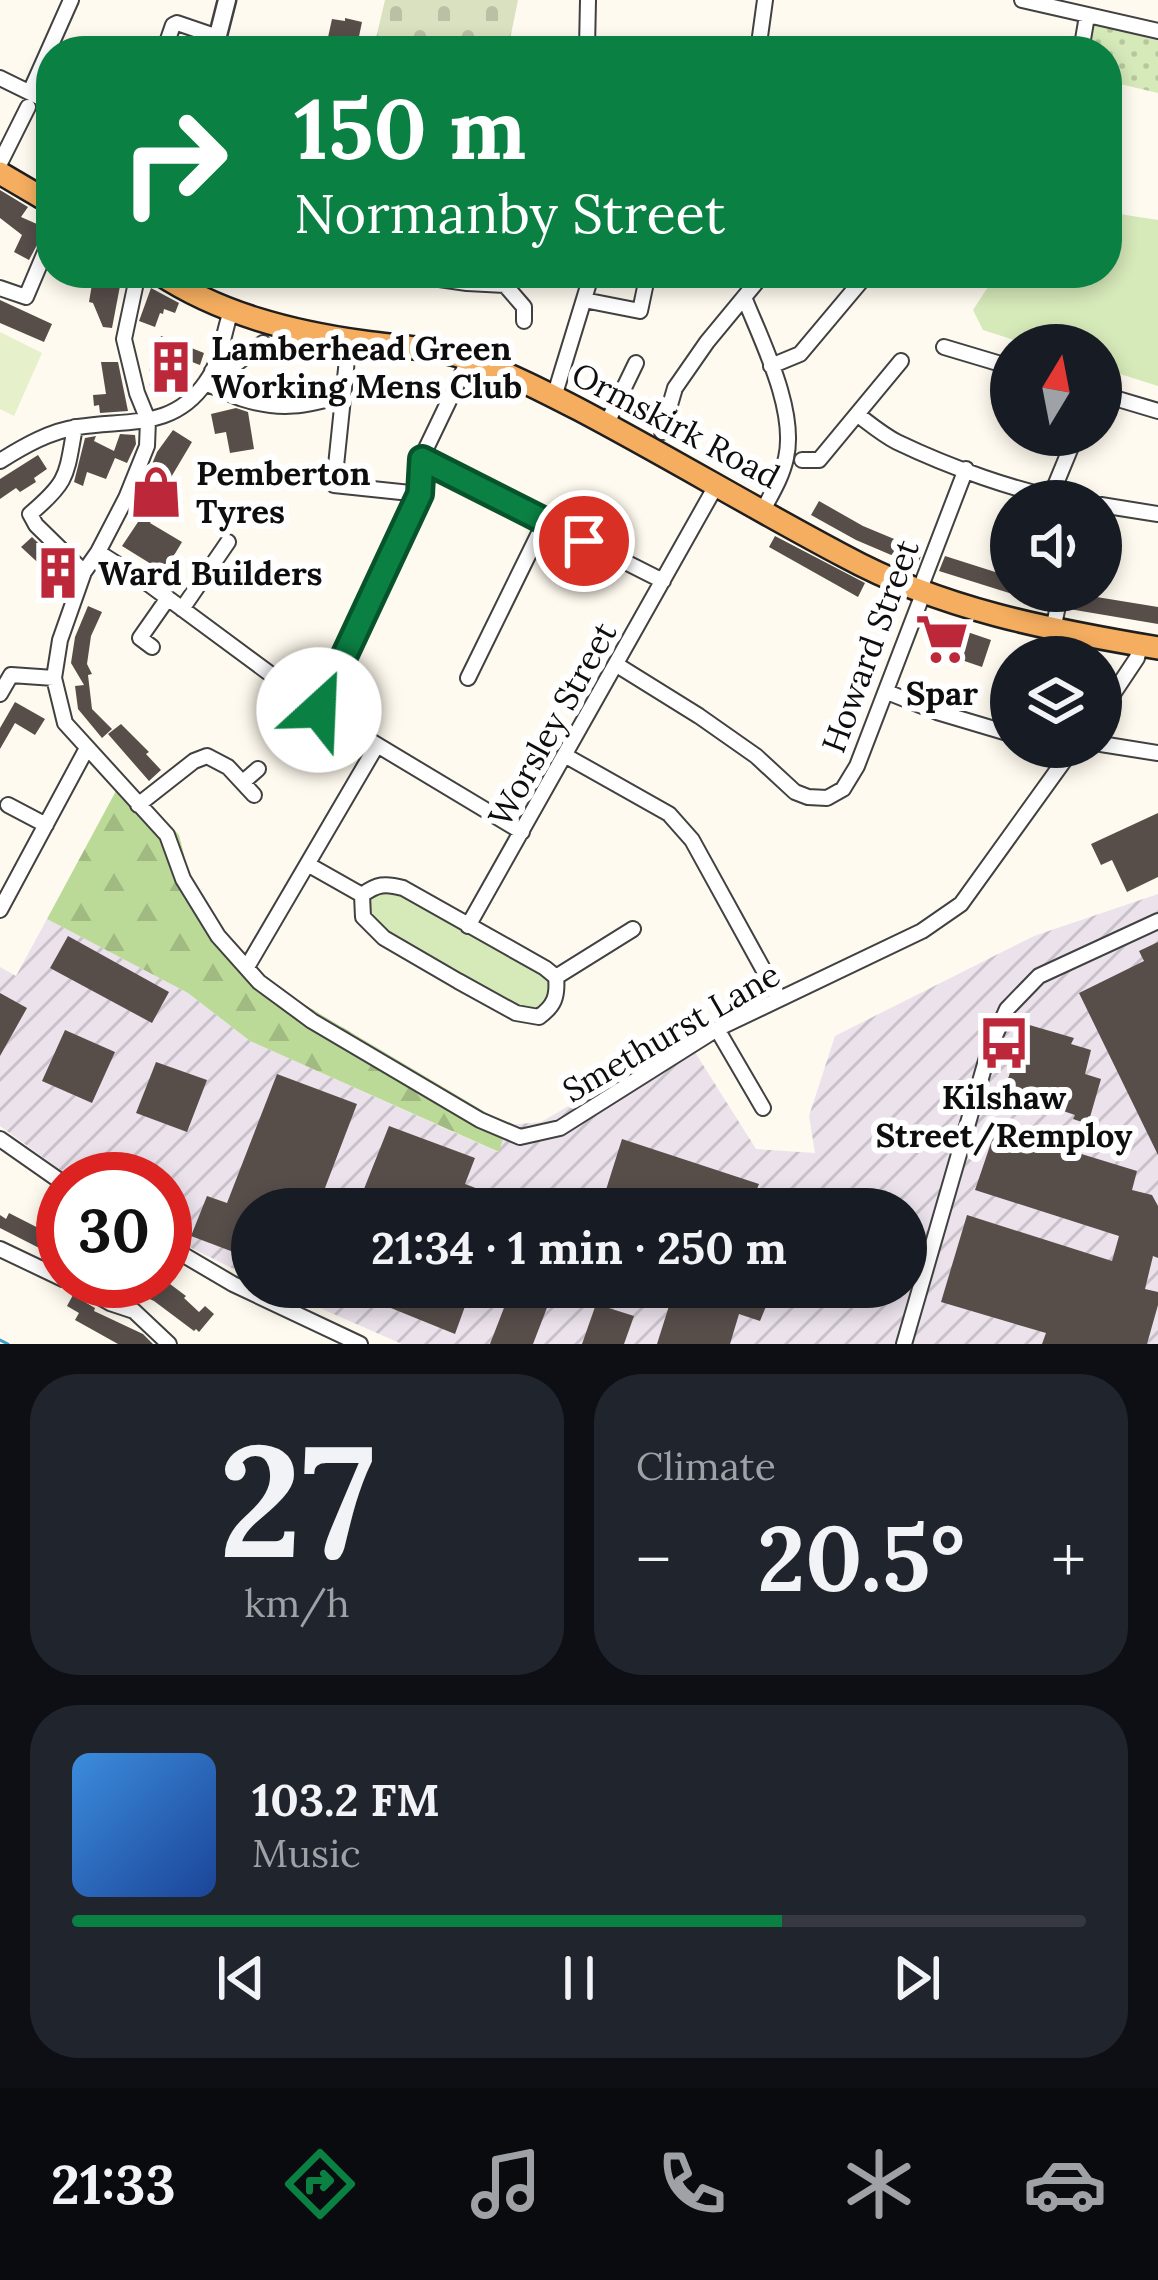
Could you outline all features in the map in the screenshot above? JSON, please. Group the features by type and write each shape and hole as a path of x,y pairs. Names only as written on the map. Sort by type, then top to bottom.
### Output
{"highway":[{"path":"0,173 36,194"},
{"name":"Ormskirk Road","path":"183,288 231,310 295,330 469,359 607,423 847,558 922,590 1053,630 1149,646"}],"street":[{"path":"56,36 71,0"},
{"path":"218,36 227,0"},
{"path":"585,36 589,0"},
{"path":"760,36 765,0"},
{"path":"1022,0 1158,32"},
{"path":"1084,36 1087,16"},
{"path":"169,36 177,23 201,36"},
{"path":"0,78 36,101"},
{"path":"0,163 36,83"},
{"path":"0,288 26,297 36,273"},
{"path":"0,694 11,675 54,678 60,640 84,572 144,457 148,420 124,339 135,288"},
{"path":"508,288 524,307 524,321"},
{"path":"554,397 588,288"},
{"path":"584,300 640,311 645,288"},
{"path":"662,432 675,388 752,288"},
{"path":"770,366 800,354 855,288"},
{"path":"744,297 785,410 788,447 779,479 763,509"},
{"path":"0,461 40,438 75,427 162,418 175,412 209,377 231,310"},
{"path":"349,340 334,485 420,494"},
{"path":"209,377 227,371 263,343"},
{"path":"944,346 990,360"},
{"path":"319,710 420,494 422,459 469,359"},
{"path":"802,460 819,460 901,361"},
{"path":"607,423 636,363"},
{"path":"209,377 243,399 286,407 343,395"},
{"path":"1122,400 1158,411"},
{"path":"858,415 892,440 995,480"},
{"path":"75,427 66,475 59,488 30,514 84,572"},
{"path":"422,459 663,581"},
{"name":"Howard Street","path":"617,665 756,756 795,792 827,798 843,789 857,766 965,470"},
{"name":"Worsley Street","path":"468,926 717,484"},
{"path":"1122,508 1158,514"},
{"path":"468,678 545,521"},
{"path":"182,609 228,542"},
{"path":"98,552 319,710 523,832"},
{"path":"152,647 140,638 168,598"},
{"path":"1053,630 1057,612"},
{"path":"1122,680 1149,646"},
{"name":"Smethurst Lane","path":"54,678 65,723 167,835 183,880 218,936 259,982 312,1021 480,1120 520,1137 560,1128 717,1029 922,931 961,904 1055,768"},
{"path":"887,692 990,728"},
{"path":"247,967 377,745"},
{"path":"1122,747 1158,753"},
{"path":"0,910 87,748"},
{"path":"138,805 207,756 219,760 254,795"},
{"path":"566,756 669,814 692,840 778,998"},
{"path":"243,782 258,769"},
{"path":"8,805 46,825"},
{"path":"309,865 362,895"},
{"path":"362,895 374,886 403,888 556,977"},
{"path":"362,895 363,917 384,938 516,1013 539,1017 553,1007 556,977"},
{"path":"904,1344 990,1047 1007,1009 1039,976 1158,921"},
{"path":"556,977 633,929"},
{"path":"717,1029 763,1108"},
{"path":"0,1139 36,1165"},
{"path":"0,1249 36,1265"},
{"path":"192,1260 359,1344"},
{"path":"125,1308 169,1344"}],"shaded area":[{"path":"1158,894 1158,1344 402,1344 320,1308 927,1308 927,1188 231,1188 231,1268 192,1248 192,1152 36,1152 0,1126 0,967 16,976 47,919 188,993 250,1041 498,1152 507,1125 541,1122 686,1038 756,1149 815,1153 809,1116 835,1036 1034,936"}],"green space":[{"path":"385,0 518,0 511,36 377,36"},
{"path":"1092,23 1158,38 1158,93 1122,85 1122,36 1090,36"},
{"path":"1122,214 1158,220 1158,386 1122,375 1122,324 990,324 990,332 983,330 973,310 987,288 1122,288"},
{"path":"0,332 42,353 14,416 0,409"},
{"path":"124,776 179,835 192,886 273,986 507,1125 499,1152 250,1041 188,993 47,919"},
{"path":"386,884 545,968 558,990 539,1017 516,1013 363,917 362,895"}],"building":[{"path":"332,19 362,22 359,36 328,36"},
{"path":"0,190 28,207 21,217 36,224 36,247 29,260 14,252 22,235 0,218"},
{"path":"91,288 120,288 112,328 103,327 89,302"},
{"path":"151,288 179,303 175,313 164,309 160,313 155,327 139,321"},
{"path":"0,300 52,324 44,342 0,323"},
{"name":"Lamberhead Green Working Mens Club","path":"161,336 204,353 200,365 192,362 190,370 184,368 177,393 166,395 149,385"},
{"path":"101,362 118,362 128,411 100,413 99,405 94,406 93,395 106,394"},
{"path":"236,408 248,412 254,449 230,453 226,432 215,434 211,414"},
{"path":"173,430 192,442 170,479 179,485 169,505 161,500 150,523 182,542 164,572 122,546 150,504 138,498 157,452"},
{"path":"120,434 135,435 127,463 115,458 106,479 87,472 83,486 74,482 85,438 96,436 94,441 114,451"},
{"path":"38,455 47,469 34,478 36,482 0,499 0,479"},
{"path":"819,501 923,551 917,566 811,515"},
{"path":"775,536 865,583 858,597 769,547"},
{"path":"32,537 68,572 54,584 21,547"},
{"path":"945,556 990,570 990,587 939,571"},
{"path":"1122,601 1158,607 1158,624 1087,612 1122,612"},
{"path":"88,606 102,612 91,636 87,664 92,674 88,675 92,709 112,729 102,738 78,709 75,686 84,685 71,663"},
{"path":"941,623 990,640 982,667 932,650"},
{"path":"15,702 45,719 35,735 15,723 0,749 0,728"},
{"path":"121,724 161,770 149,781 108,734"},
{"path":"1158,813 1158,877 1127,892 1112,860 1101,865 1091,844"},
{"path":"68,936 169,992 152,1023 50,968"},
{"path":"1158,942 1158,1155 1079,993 1144,961 1139,951"},
{"path":"0,993 27,1008 0,1056"},
{"path":"1026,1024 1074,1038 1071,1044 1091,1050 1085,1074 1101,1079 1088,1124 1073,1119 1075,1115 1004,1091"},
{"path":"65,1030 115,1052 92,1103 42,1081"},
{"path":"156,1062 207,1080 187,1132 136,1113"},
{"path":"277,1074 357,1104 325,1188 233,1188"},
{"path":"389,1126 475,1158 465,1184 476,1188 364,1188"},
{"path":"996,1128 1137,1171 1132,1190 1152,1195 1158,1206 1158,1258 1153,1256 1145,1289 1158,1292 1158,1305 1147,1344 1042,1344 1046,1333 941,1302 967,1215 1112,1261 1119,1236 975,1190"},
{"path":"622,1139 759,1184 757,1188 607,1188"},
{"path":"231,1193 231,1251 192,1236 207,1196 227,1203"},
{"path":"9,1213 36,1227 36,1246 0,1228 0,1215 6,1219"},
{"path":"192,1305 199,1312 205,1306 214,1314 199,1332 163,1308"},
{"path":"70,1308 95,1308 153,1344 118,1344 75,1320 79,1313"},
{"path":"391,1308 464,1308 455,1334"},
{"path":"504,1308 547,1308 533,1344 490,1344"},
{"path":"595,1308 634,1316 624,1344 582,1344"},
{"path":"668,1308 765,1308 760,1321 739,1314 730,1344 657,1344"}],"waterway":[{"path":"0,1340 8,1344"}],"place":[{"name":"Lamberhead Green Working Mens Club","path":"171,367"},
{"name":"Pemberton Tyres","path":"156,492"},
{"name":"Ward Builders","path":"58,573"},
{"name":"Spar","path":"942,639"},
{"name":"Kilshaw Street/Remploy","path":"1004,1043"}],"route":[{"path":"319,710 420,494 422,459 584,541"}]}
